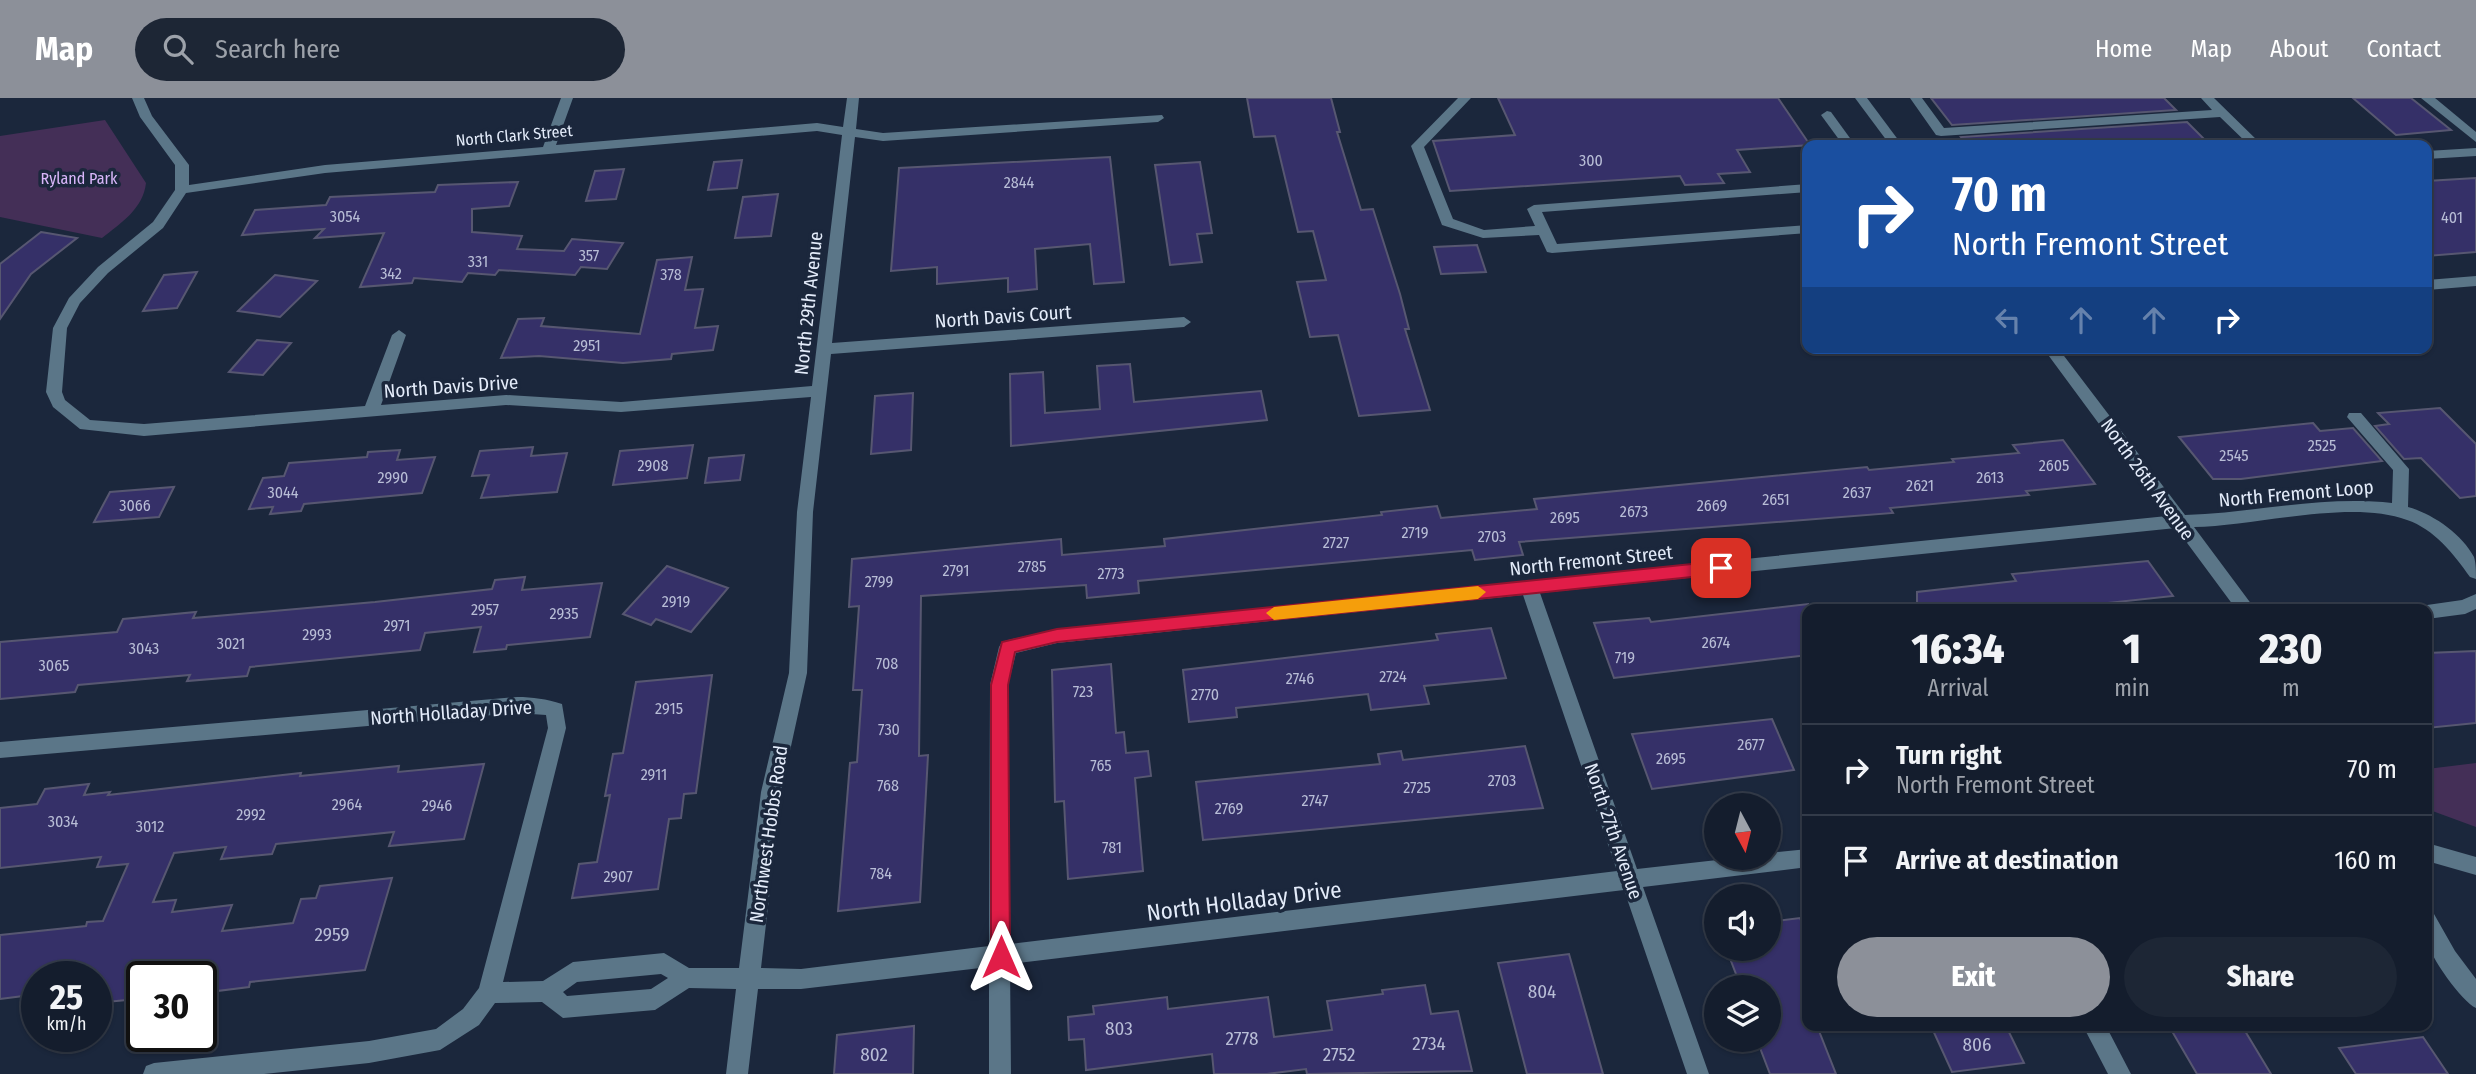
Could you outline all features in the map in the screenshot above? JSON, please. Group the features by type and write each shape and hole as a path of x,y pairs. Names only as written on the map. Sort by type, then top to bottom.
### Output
{"street":[{"path":"138,98 146,117 182,165 182,190"},
{"path":"548,150 567,98"},
{"name":"North 29th Avenue","path":"805,512 853,98"},
{"path":"1465,98 1417,146 1447,222 1483,234 1543,230"},
{"path":"1861,98 1892,140"},
{"path":"1916,98 1941,132 2222,113"},
{"path":"2207,98 2251,140"},
{"path":"2427,98 2476,138"},
{"path":"1827,115 1845,140"},
{"name":"North Clark Street","path":"182,190 325,169 817,127 883,137 1158,118"},
{"path":"2432,156 2476,152"},
{"path":"1802,188 1534,209 1552,249 1802,229"},
{"name":"North Davis Drive","path":"182,190 158,225 103,270 75,301 60,327 54,392 59,403 86,425 144,430 506,400 621,407 820,391"},
{"path":"2432,285 2476,281"},
{"name":"North Davis Court","path":"824,349 1184,322"},
{"path":"370,413 399,335"},
{"name":"North 26th Avenue","path":"2054,354 2242,604"},
{"path":"2355,417 2401,469 2400,511"},
{"name":"North Fremont Loop","path":"2179,521 2235,520 2371,507 2400,511 2432,525 2463,555 2476,572"},
{"name":"Northwest Hobbs Road","path":"737,1074 771,792 798,673 805,512"},
{"name":"North Fremont Street","path":"1001,957 999,685 1008,647 1057,635 2179,521"},
{"name":"North 27th Avenue","path":"1529,587 1698,1074"},
{"path":"2432,611 2465,607 2476,601"},
{"name":"North Holladay Drive","path":"0,750 517,705 538,705 555,710 557,728 489,993"},
{"path":"2432,853 2476,866"},
{"name":"North Holladay Drive","path":"546,992 573,972 664,963 686,978 801,979 1802,859"},
{"path":"2432,930 2447,958 2476,997"},
{"path":"1000,1074 1001,957"},
{"path":"154,1074 369,1052 440,1039 471,1017 489,993 546,992 563,1007 654,999 686,978"},
{"path":"2097,1031 2120,1074"}],"green space":[{"name":"Ryland Park","path":"105,120 146,183 141,200 123,221 102,238 0,217 0,136"},
{"path":"2476,763 2476,827 2432,811 2432,768"}],"building":[{"path":"1247,98 1331,98 1340,132 1337,132 1361,210 1373,209 1400,294 1409,329 1405,329 1430,410 1359,416 1338,335 1310,337 1297,282 1326,280 1313,231 1298,232 1275,136 1254,137"},
{"path":"1498,98 1778,98 1807,140 1802,140 1802,146 1737,150 1750,172 1718,174 1724,183 1685,185 1680,176 1450,191 1433,141 1515,135"},
{"path":"1931,98 2164,98 2176,110 1952,125"},
{"path":"2353,98 2411,98 2451,130 2396,135"},
{"path":"2187,122 2205,140 1964,140 1961,137"},
{"path":"1110,157 1124,282 1094,284 1090,244 1035,249 1037,289 1008,292 1008,278 937,284 937,267 891,271 899,168"},
{"path":"742,160 737,188 708,190 714,162"},
{"path":"1200,162 1212,233 1197,234 1202,262 1170,265 1155,165"},
{"path":"624,169 616,199 586,201 595,171"},
{"path":"2476,178 2476,252 2432,256 2432,181"},
{"path":"518,182 509,206 472,209 472,232 522,236 517,249 564,251 572,239 623,243 607,269 581,267 575,275 499,270 495,275 468,273 462,282 414,278 412,283 360,287 384,233 315,238 324,229 242,235 255,210 326,205 330,197 435,192 438,185"},
{"path":"778,194 771,236 735,238 743,197"},
{"path":"41,232 77,238 31,274 0,319 0,264"},
{"path":"1477,245 1486,272 1441,274 1434,247"},
{"path":"692,257 685,290 703,289 695,328 718,326 713,350 672,354 671,359 623,363 539,356 501,358 518,319 544,318 541,326 640,334 657,260"},
{"path":"197,272 177,308 143,311 164,275"},
{"path":"275,275 317,281 280,317 238,311"},
{"path":"257,340 291,343 263,375 229,372"},
{"path":"1130,364 1134,402 1261,391 1267,420 1011,446 1010,374 1043,372 1045,413 1100,409 1097,366"},
{"path":"913,393 911,450 871,454 875,396"},
{"path":"2440,408 2476,444 2476,496 2460,498 2421,458 2404,459 2375,426 2389,424 2378,413"},
{"path":"2313,423 2320,431 2353,428 2382,461 2241,479 2213,479 2179,437"},
{"path":"2063,440 2095,484 2026,491 2029,495 1890,508 1893,513 1519,542 1523,555 1475,560 1472,550 1138,581 1139,593 1087,598 1086,585 921,596 919,756 928,755 920,902 838,911 850,763 857,762 862,690 853,690 859,606 849,607 852,559 1061,539 1062,555 1165,546 1164,539 1382,515 1381,512 1437,506 1441,518 1537,509 1534,499 1867,467 1869,470 1954,462 1952,459 2019,453 2013,445"},
{"path":"693,445 687,478 613,485 620,451"},
{"path":"533,447 531,456 567,453 557,492 481,498 489,475 472,476 480,451"},
{"path":"400,450 397,460 435,457 422,493 304,504 301,511 270,514 273,507 249,509 263,478 284,476 289,463 367,457 368,452"},
{"path":"744,455 740,480 705,483 709,458"},
{"path":"174,487 159,517 94,522 110,492"},
{"path":"2148,561 2173,596 2099,604 1917,604 1917,592 2016,581 2012,574"},
{"path":"667,566 728,588 691,632 656,619 651,625 623,614"},
{"path":"525,577 522,590 602,583 590,637 507,645 506,649 474,652 481,627 425,633 420,650 250,667 247,676 187,681 190,675 78,685 75,692 0,699 0,642 117,632 123,619 196,612 193,618 492,589 495,580"},
{"path":"1802,605 1802,656 1614,678 1594,623 1649,618 1651,622"},
{"path":"1491,628 1506,678 1424,686 1429,704 1371,710 1368,694 1236,708 1237,717 1189,722 1183,670 1438,640 1436,634"},
{"path":"2476,651 2476,723 2432,727 2432,653"},
{"path":"1111,664 1116,733 1124,732 1126,753 1148,751 1151,776 1135,778 1143,871 1068,879 1064,801 1055,802 1052,670"},
{"path":"712,675 696,793 684,794 681,818 669,819 658,889 572,898 579,864 597,862 610,795 605,796 613,754 623,753 636,682"},
{"path":"1772,719 1794,770 1652,789 1632,734"},
{"path":"1525,746 1543,808 1203,840 1196,782 1380,764 1378,754 1401,751 1403,760"},
{"path":"484,764 464,839 389,846 394,832 276,844 272,854 221,859 226,847 174,853 153,902 176,900 172,912 232,905 222,931 293,923 301,899 316,898 320,886 392,878 365,970 250,982 249,987 217,991 217,961 126,961 126,1000 112,1001 112,961 21,961 21,996 0,999 0,935 86,926 87,922 103,921 128,864 97,867 101,857 0,868 0,808 37,804 45,789 89,784 84,795 110,792 108,795 301,773 300,776 399,766 398,772"},
{"path":"1800,918 1802,1031 1819,1031 1836,1074 1770,1074 1762,1052 1781,1052 1781,975 1736,975 1731,961 1781,961 1781,920"},
{"path":"1569,954 1603,1074 1527,1074 1498,963"},
{"path":"1425,985 1431,1014 1458,1011 1472,1071 1307,1074 1306,1069 1267,1074 1214,1074 1212,1054 1086,1070 1084,1039 1069,1040 1068,1017 1094,1014 1093,1006 1167,997 1168,1009 1268,997 1274,1037 1332,1030 1327,1001 1383,994 1382,990"},
{"path":"914,1026 913,1074 834,1074 837,1035"},
{"path":"1933,1031 2008,1031 2024,1063 1952,1072"},
{"path":"2172,1031 2245,1031 2271,1074 2197,1074"},
{"path":"2423,1037 2448,1074 2356,1074 2339,1048"}],"slow traffic":[{"path":"1274,613 1478,592"}],"route":[{"path":"1001,957 999,685 1008,647 1057,635 1721,568"}]}
